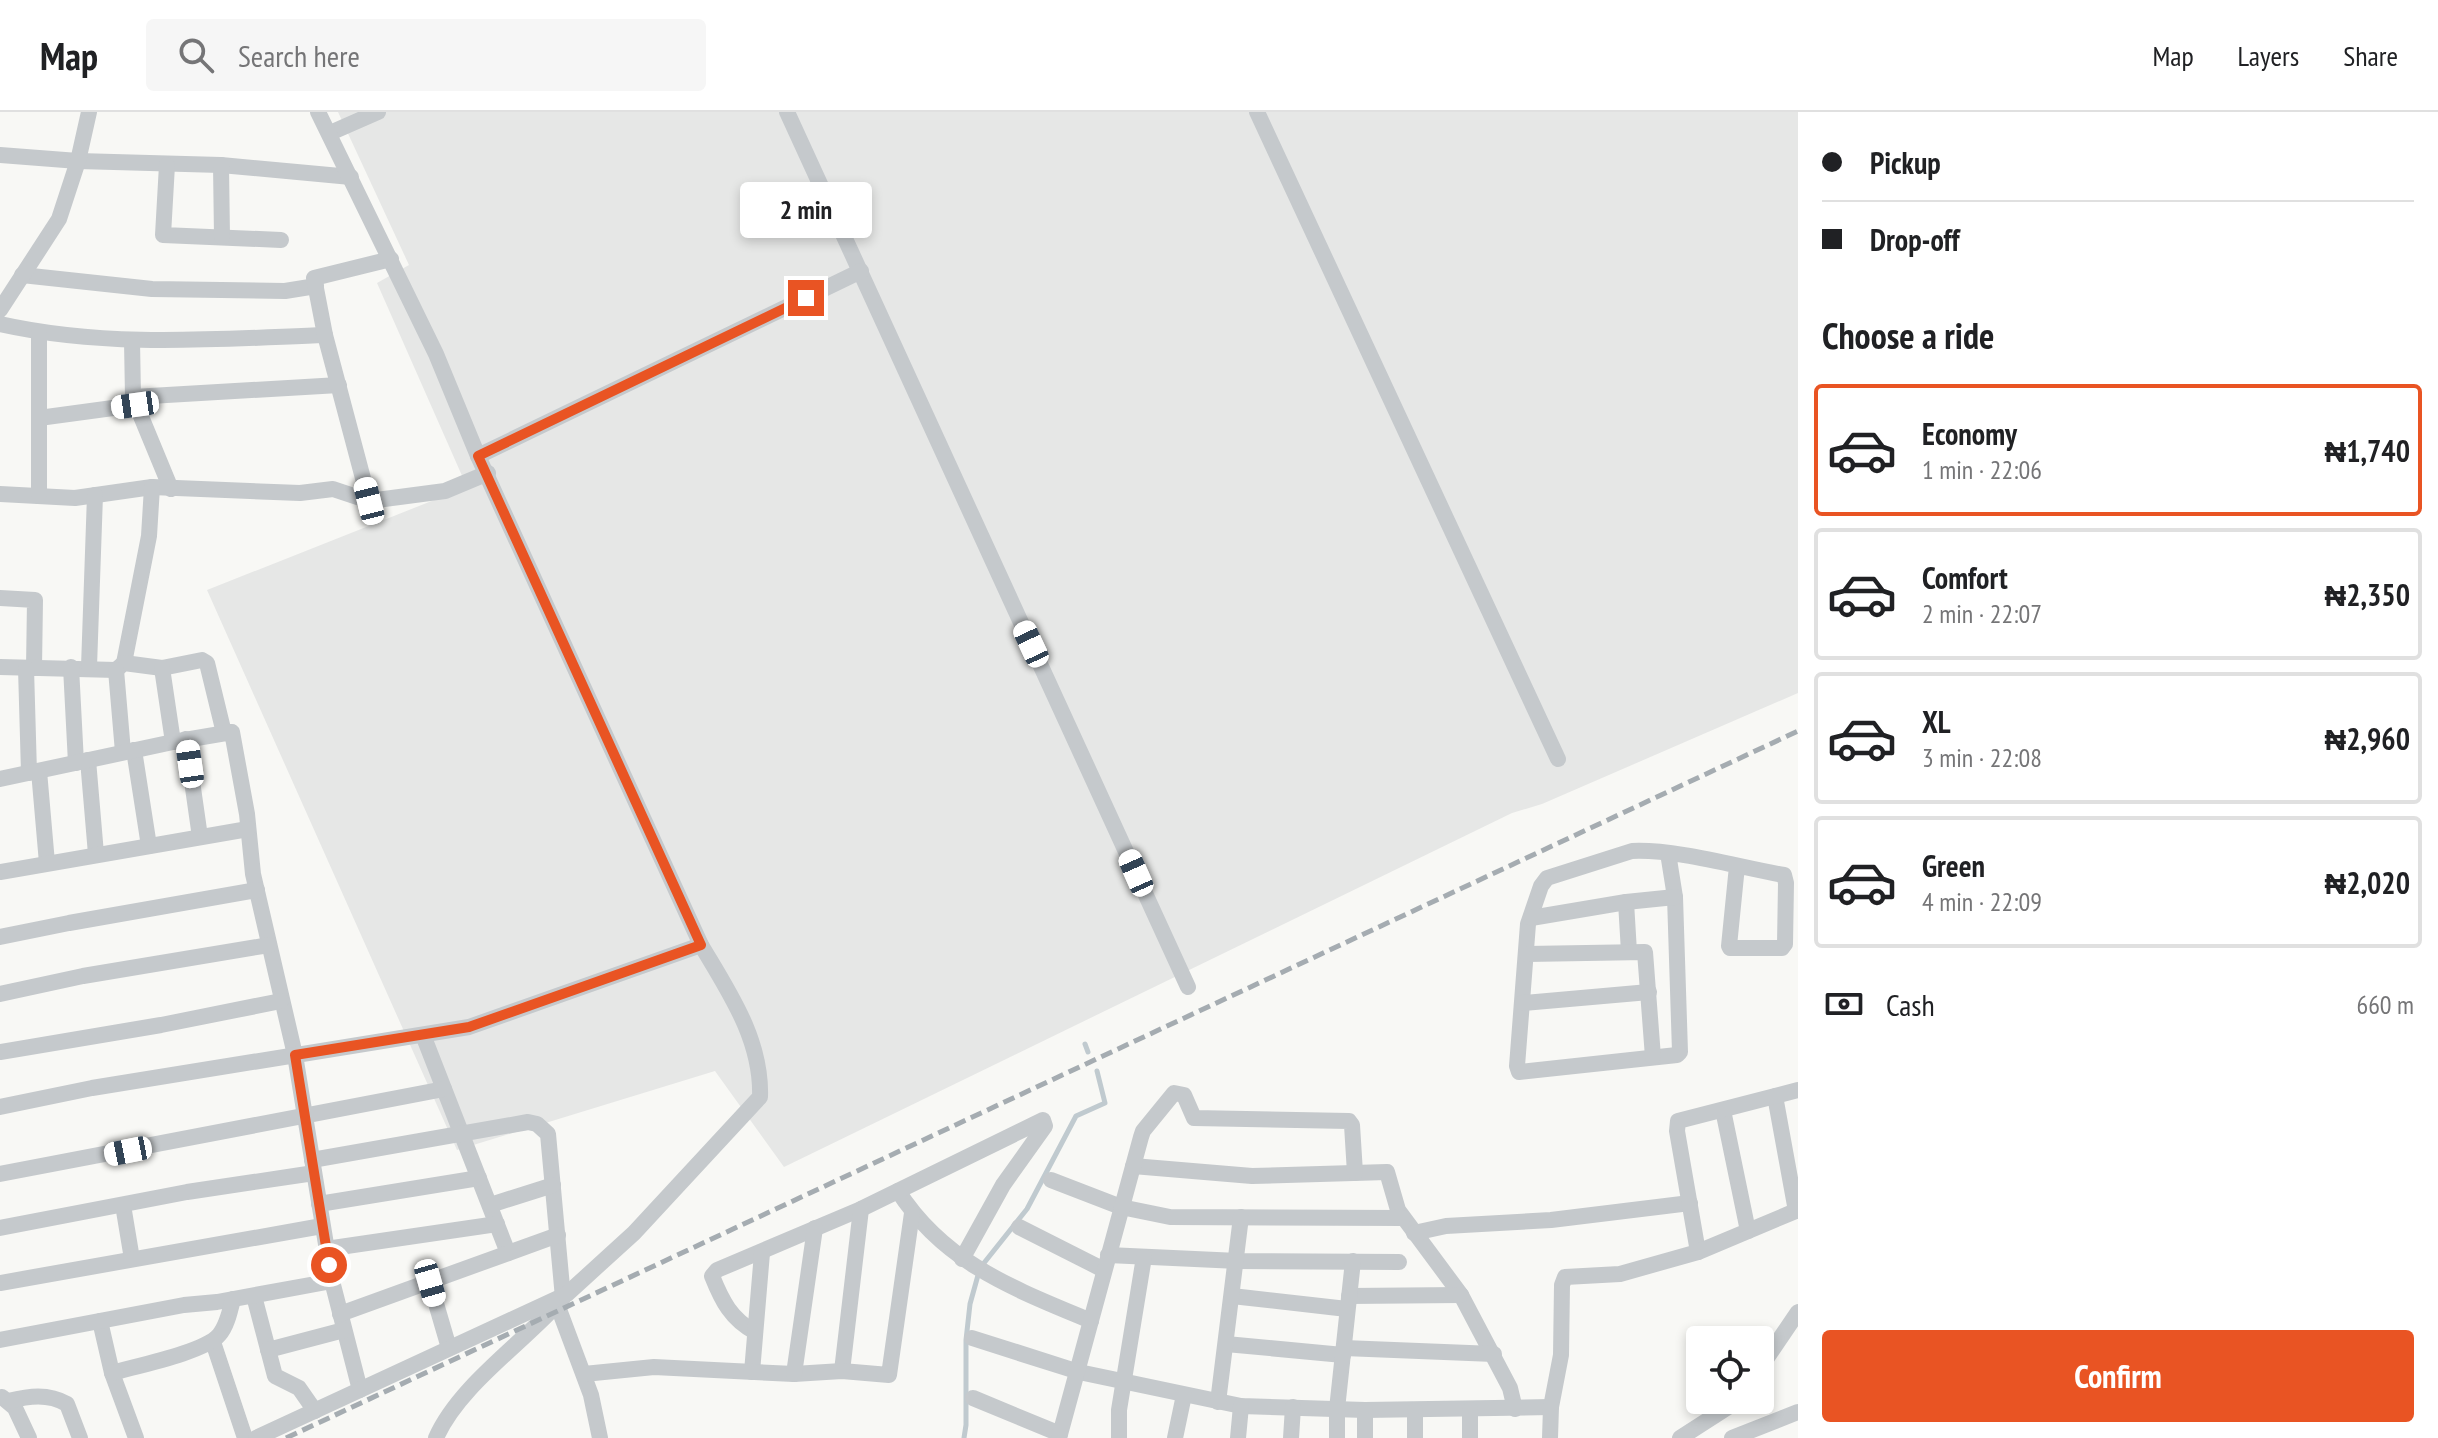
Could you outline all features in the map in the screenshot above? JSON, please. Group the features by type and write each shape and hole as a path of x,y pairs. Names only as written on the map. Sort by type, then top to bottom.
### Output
{"street":[{"path":"0,310 59,219 78,161 89,112"},
{"path":"318,112 436,354 478,456 701,945 744,1021 758,1058 760,1097 634,1233 560,1300 479,1381 447,1419 436,1438"},
{"path":"330,133 378,112"},
{"path":"787,112 1188,987"},
{"path":"1257,112 1558,759"},
{"path":"0,155 78,161 221,165 351,177"},
{"path":"167,165 163,235 281,240"},
{"path":"221,165 222,237"},
{"path":"369,501 325,335 314,278 391,259"},
{"path":"478,456 861,271"},
{"path":"22,275 152,289 285,291 316,286"},
{"path":"0,324 39,333 132,341 325,335"},
{"path":"39,333 39,496"},
{"path":"132,341 134,401 171,489"},
{"path":"39,418 134,401 339,385"},
{"path":"0,494 75,498 152,487 300,493 333,489 369,501 437,493 488,473"},
{"path":"149,846 129,751 120,666 149,536 152,487"},
{"path":"89,667 95,495"},
{"path":"0,598 35,600 30,668 34,772 47,863"},
{"path":"0,667 162,668 202,660 207,663 224,733"},
{"path":"71,667 96,854"},
{"path":"162,668 200,837"},
{"path":"0,779 180,740 231,731 233,734 257,890 295,1055 332,1281 360,1390"},
{"path":"1,867 47,863 248,829"},
{"path":"1668,853 1675,897 1680,1052 1519,1072 1528,924 1538,893 1547,878 1632,851 1668,853 1737,866 1784,875 1792,877 1785,944 1778,948 1730,948 1737,866"},
{"path":"0,937 257,890"},
{"path":"1531,918 1675,897"},
{"path":"1626,902 1629,952"},
{"path":"0,994 83,976 269,945"},
{"path":"0,1107 92,1088 469,1027 701,945"},
{"path":"1527,954 1643,951 1647,954 1653,1057"},
{"path":"1523,1003 1649,992"},
{"path":"0,1052 281,1001"},
{"path":"423,1035 508,1253"},
{"path":"0,1174 444,1089"},
{"path":"1698,1252 1677,1131 1678,1121 1798,1090"},
{"path":"973,1398 1060,1436 1143,1131 1174,1093 1184,1095 1194,1118 1349,1121 1352,1125 1355,1173"},
{"path":"1550,1438 1551,1407 1561,1355 1562,1285 1565,1277 1620,1274 1698,1252 1797,1210 1775,1096"},
{"path":"1723,1110 1748,1231"},
{"path":"755,1332 730,1314 712,1276 717,1270 861,1209 1043,1120 1045,1126 1003,1185 962,1259"},
{"path":"0,1228 313,1167 462,1134 528,1122 537,1124 548,1134 558,1235 560,1300 584,1374 600,1438"},
{"path":"1133,1166 1252,1176 1387,1172 1403,1218 1461,1295 1494,1354 1510,1388 1515,1409"},
{"path":"319,1204 479,1178"},
{"path":"1051,1180 1121,1207 1170,1217 1403,1218"},
{"path":"490,1205 553,1185"},
{"path":"898,1191 912,1213 962,1259 997,1281 1091,1321"},
{"path":"1414,1233 1454,1225 1551,1220 1690,1203"},
{"path":"123,1205 132,1259"},
{"path":"842,1371 861,1209"},
{"path":"584,1374 654,1367 889,1375 912,1213"},
{"path":"1218,1402 1238,1261 1241,1217"},
{"path":"326,1249 497,1224"},
{"path":"0,1283 322,1226"},
{"path":"1019,1227 1106,1262 1144,1257 1399,1262"},
{"path":"794,1374 815,1228"},
{"path":"268,1350 342,1322 430,1283 558,1235"},
{"path":"752,1372 762,1253"},
{"path":"1119,1438 1118,1422 1144,1257"},
{"path":"1337,1438 1337,1409 1353,1261"},
{"path":"0,1340 332,1281"},
{"path":"430,1283 449,1348"},
{"path":"1232,1296 1348,1302 1461,1295"},
{"path":"254,1296 275,1376 299,1388 315,1411"},
{"path":"112,1373 213,1342 223,1329 233,1299"},
{"path":"256,1438 560,1300"},
{"path":"1774,1347 1798,1312"},
{"path":"100,1321 112,1373 136,1438"},
{"path":"972,1338 1079,1372 1241,1406 1415,1411 1551,1407"},
{"path":"213,1342 245,1438"},
{"path":"1226,1344 1343,1351 1494,1354"},
{"path":"1175,1438 1184,1395"},
{"path":"4,1398 35,1396 67,1404 80,1438"},
{"path":"4,1398 15,1408 29,1438"},
{"path":"1238,1438 1241,1406"},
{"path":"1291,1438 1293,1407"},
{"path":"1365,1410 1365,1438"},
{"path":"1470,1410 1470,1438"},
{"path":"1415,1411 1415,1438"},
{"path":"1732,1438 1798,1412"},
{"path":"1680,1438 1717,1414"}],"shaded area":[{"path":"338,112 1798,112 1798,693 1542,804 1512,813 784,1167 715,1071 457,1150 207,590 467,487 377,283 409,265"}],"waterway":[{"path":"1085,1044 1088,1052"},
{"path":"964,1438 966,1340 970,1304 980,1268 1027,1209 1076,1116 1105,1103 1097,1071"}],"railway":[{"path":"286,1438 1798,731"}],"route":[{"path":"329,1265 295,1055 469,1027 701,945 478,456 806,298"}]}
